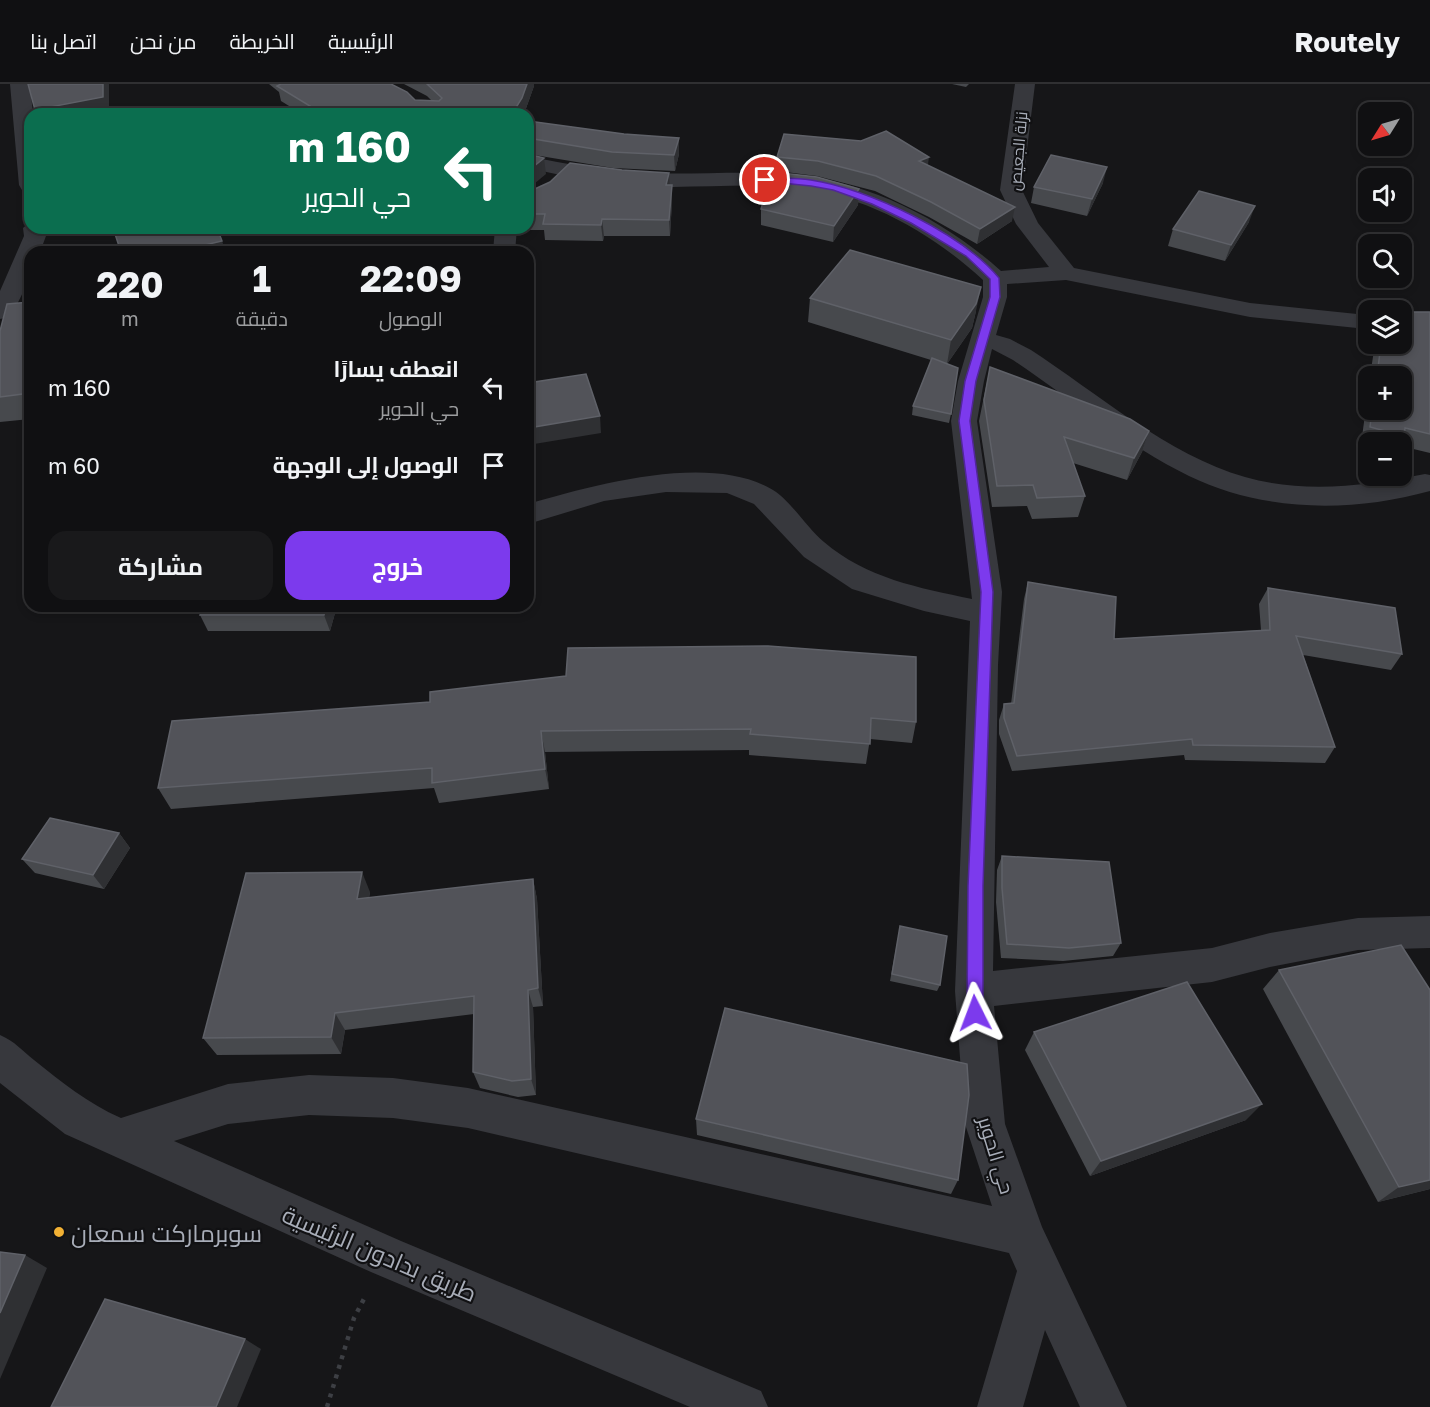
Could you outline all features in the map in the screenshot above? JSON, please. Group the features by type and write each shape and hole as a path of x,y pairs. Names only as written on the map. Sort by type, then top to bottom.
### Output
{"street":[{"path":"20,84 24,124"},
{"name":"نزلة الجعيص","path":"1025,84 1011,190 1015,203 1030,230 1066,273"},
{"path":"534,166 556,180 609,177 656,180 745,178 836,188 863,197 914,221 969,254 994,278 1066,273 1250,310 1357,321"},
{"path":"0,312 10,295 24,261"},
{"name":"حي الحوير","path":"994,278 995,297 970,381 964,421 987,592 974,991 985,1124 1031,1252 1104,1407"},
{"path":"982,339 1001,344 1022,355 1162,448 1199,470 1226,480 1262,490 1315,496 1366,495 1425,483"},
{"path":"534,512 603,492 666,483 730,484 764,497 813,550 862,581 924,600 985,613"},
{"path":"974,991 1212,965 1270,950 1358,934 1430,932"},
{"name":"طريق بدادون الرئيسية","path":"0,1054 10,1067 79,1120 387,1257 745,1407"},
{"path":"121,1138 228,1104 309,1095 393,1098 468,1108 1031,1252 1000,1407"}],"path":[{"path":"327,1407 354,1318 387,1257"}],"building":[{"path":"28,84 103,84 103,97 34,108"},
{"path":"281,84 391,84 407,92 415,100 439,101 442,98 427,84 527,84 516,108 313,108 277,86"},
{"path":"534,122 624,134 679,138 674,155 612,152 534,139"},
{"path":"886,131 929,157 919,161 1015,207 980,229 931,202 876,176 818,161 777,157 784,134 861,141"},
{"path":"1051,155 1107,167 1092,199 1034,187"},
{"path":"534,156 544,158 534,166"},
{"path":"570,163 669,173 666,185 672,185 669,220 602,219 601,225 543,224 545,214 534,214 534,189 550,182"},
{"path":"772,172 817,177 859,189 834,226 761,209"},
{"path":"1199,191 1255,206 1231,245 1173,229"},
{"path":"115,234 219,234 222,241 201,246 119,246"},
{"path":"850,250 981,287 976,304 951,340 810,298"},
{"path":"24,303 24,394 0,397 0,331 7,304"},
{"path":"1412,312 1430,312 1430,434 1405,428 1404,432 1389,432 1370,427 1371,420 1412,420 1412,366 1378,366 1380,354 1412,354"},
{"path":"932,358 958,368 951,414 913,406"},
{"path":"990,367 1130,419 1149,431 1134,458 1064,437 1085,496 1037,498 1033,485 997,486 984,400"},
{"path":"586,374 600,416 534,427 534,382"},
{"path":"1028,582 1116,597 1114,639 1270,630 1268,588 1395,608 1402,654 1296,636 1335,747 1193,745 1192,739 1017,756 1004,718 1004,704 1014,703"},
{"path":"201,612 325,612 324,615 200,615"},
{"path":"768,646 916,657 916,722 871,718 870,744 750,734 751,729 541,731 545,769 432,783 432,768 158,788 172,721 430,702 430,692 566,676 568,648"},
{"path":"50,818 119,833 93,875 22,859"},
{"path":"1002,856 1109,862 1121,943 1069,948 1007,944 1002,888"},
{"path":"362,872 357,899 533,879 538,988 528,990 531,1079 512,1081 473,1072 474,996 335,1013 331,1037 203,1038 246,873"},
{"path":"900,926 947,936 940,985 892,974"},
{"path":"1401,945 1430,990 1430,1180 1399,1187 1279,970"},
{"path":"1187,982 1262,1104 1101,1161 1034,1032"},
{"path":"725,1008 967,1064 969,1095 958,1180 696,1119"},
{"path":"0,1252 25,1255 0,1313"},
{"path":"105,1299 245,1339 216,1407 51,1407"}],"place":[{"name":"سوبرماركت سمعان","path":"59,1232"}],"route":[{"path":"765,180 811,183 836,188 875,202 914,221 969,254 994,278 995,297 970,381 964,421 987,592 982,665 975,886 975,1013"}]}
